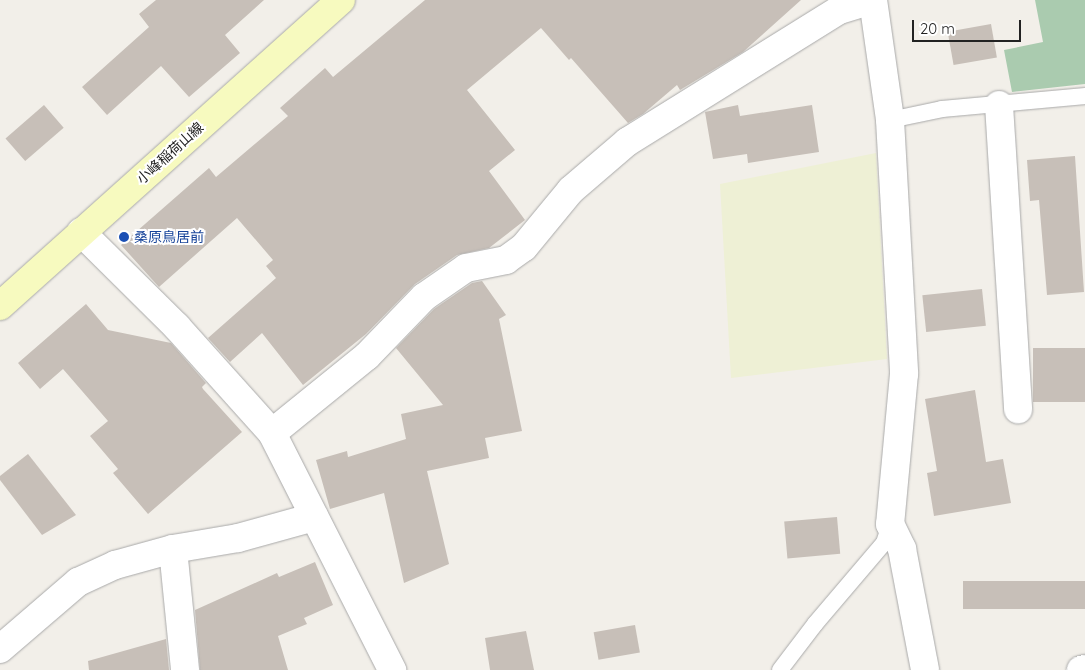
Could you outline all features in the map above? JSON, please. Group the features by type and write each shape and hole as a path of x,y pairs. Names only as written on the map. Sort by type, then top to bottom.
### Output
{"main road":[{"name":"小峰稲荷山線","path":"0,306 341,0"}],"street":[{"path":"272,433 367,356 424,297 466,268 506,260 524,247 571,190 627,142 839,10 872,0 890,120 904,374 890,524 902,549 925,670"},
{"path":"999,105 1018,409"},
{"path":"81,232 177,327 272,433 392,670"},
{"path":"0,649 78,582 115,565 173,549 238,538 314,517"},
{"path":"173,549 185,670"},
{"path":"1081,670 1085,669"}],"lane":[{"path":"890,120 942,109 1085,96"},
{"path":"780,670 815,624 884,543 890,524"}],"green space":[{"path":"1035,0 1085,0 1085,84 1012,92 1004,50 1043,42"},
{"path":"876,153 887,359 731,378 720,184"}],"building":[{"path":"156,0 264,0 225,35 240,53 189,97 161,66 107,115 82,87 149,27 139,14"},
{"path":"425,0 801,0 743,52 680,90 677,85 643,114 628,123 571,58 569,60 541,28 467,90 515,150 489,171 525,220 489,248 457,255 415,284 366,334 303,385 262,333 230,362 208,338 276,278 266,266 273,260 237,218 159,287 121,245 209,168 216,177 288,116 280,108 325,68 333,77"},
{"path":"991,24 997,57 954,65 948,32"},
{"path":"44,105 64,128 25,161 6,138"},
{"path":"738,105 740,116 812,105 819,152 748,163 747,154 713,159 705,112"},
{"path":"1075,156 1084,292 1047,295 1039,200 1030,201 1027,160"},
{"path":"482,281 506,315 499,319 522,431 485,438 489,458 427,471 449,564 404,583 384,493 330,509 316,460 347,451 348,457 406,439 401,414 443,405 396,348 434,309 472,283"},
{"path":"982,289 986,326 926,332 922,295"},
{"path":"86,304 108,330 171,343 206,383 202,387 203,389 242,432 148,514 113,473 118,469 90,436 108,421 63,369 40,389 18,363"},
{"path":"1033,348 1085,348 1085,402 1033,402"},
{"path":"975,390 986,462 1003,459 1011,503 934,516 927,473 937,471 925,399"},
{"path":"28,454 76,515 42,535 0,480 0,476"},
{"path":"837,517 840,554 787,558 784,522"},
{"path":"315,562 333,605 304,618 307,624 278,636 288,670 200,670 195,610 277,573 279,577"},
{"path":"963,581 1085,581 1085,609 963,609"},
{"path":"635,625 640,653 599,660 594,632"},
{"path":"526,631 534,670 490,670 485,638"},
{"path":"166,639 169,670 89,670 88,661"}],"place":[{"name":"桑原鳥居前","path":"124,237"}]}
